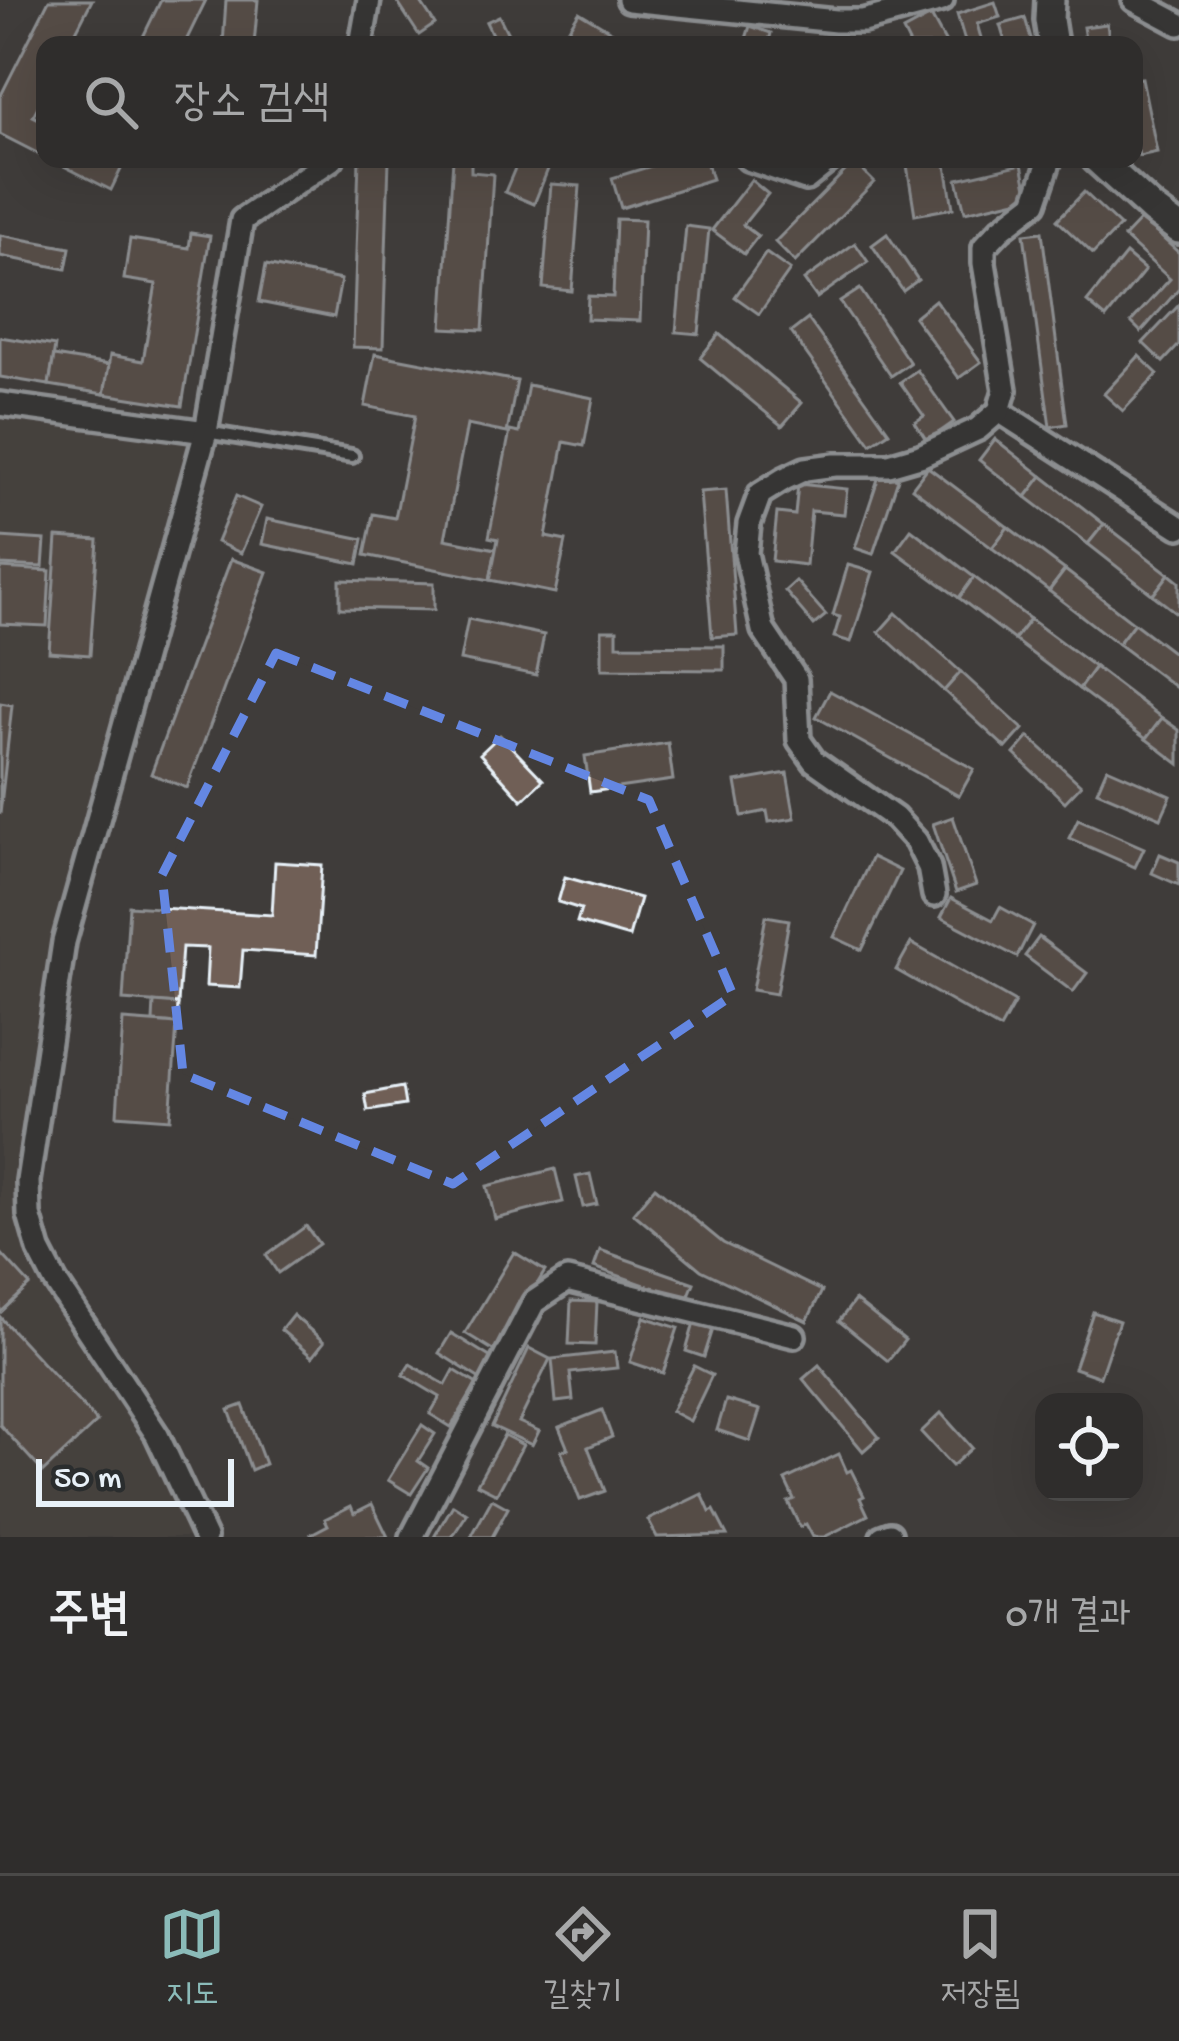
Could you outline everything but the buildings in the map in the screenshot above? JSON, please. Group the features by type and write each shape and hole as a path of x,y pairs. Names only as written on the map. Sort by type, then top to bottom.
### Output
{"street":[{"path":"363,36 369,0"},
{"path":"629,0 836,21 863,21 942,0"},
{"path":"1050,0 1051,36"},
{"path":"1134,0 1179,23"},
{"path":"836,21 841,36"},
{"path":"205,1537 157,1436 39,1250 29,1215 28,1181 64,943 206,432 242,220 319,168"},
{"path":"774,168 806,179 820,168"},
{"path":"934,895 929,867 916,841 895,818 814,760 800,740 796,679 764,630 754,592 746,554 749,524 760,494 784,478 805,470 890,465 920,456 977,429 999,411 1005,390 984,247 1036,203 1047,168"},
{"path":"1107,168 1179,229"},
{"path":"0,404 206,432"},
{"path":"999,411 1179,527"},
{"path":"412,1537 534,1302 567,1280 794,1336"}],"lane":[{"path":"206,432 352,456"}],"highlighted area":[{"path":"276,653 649,800 733,995 453,1184 183,1074 162,875"}],"shaded area":[{"path":"0,404 206,432 64,942 29,1215 205,1537 0,1537"}]}
